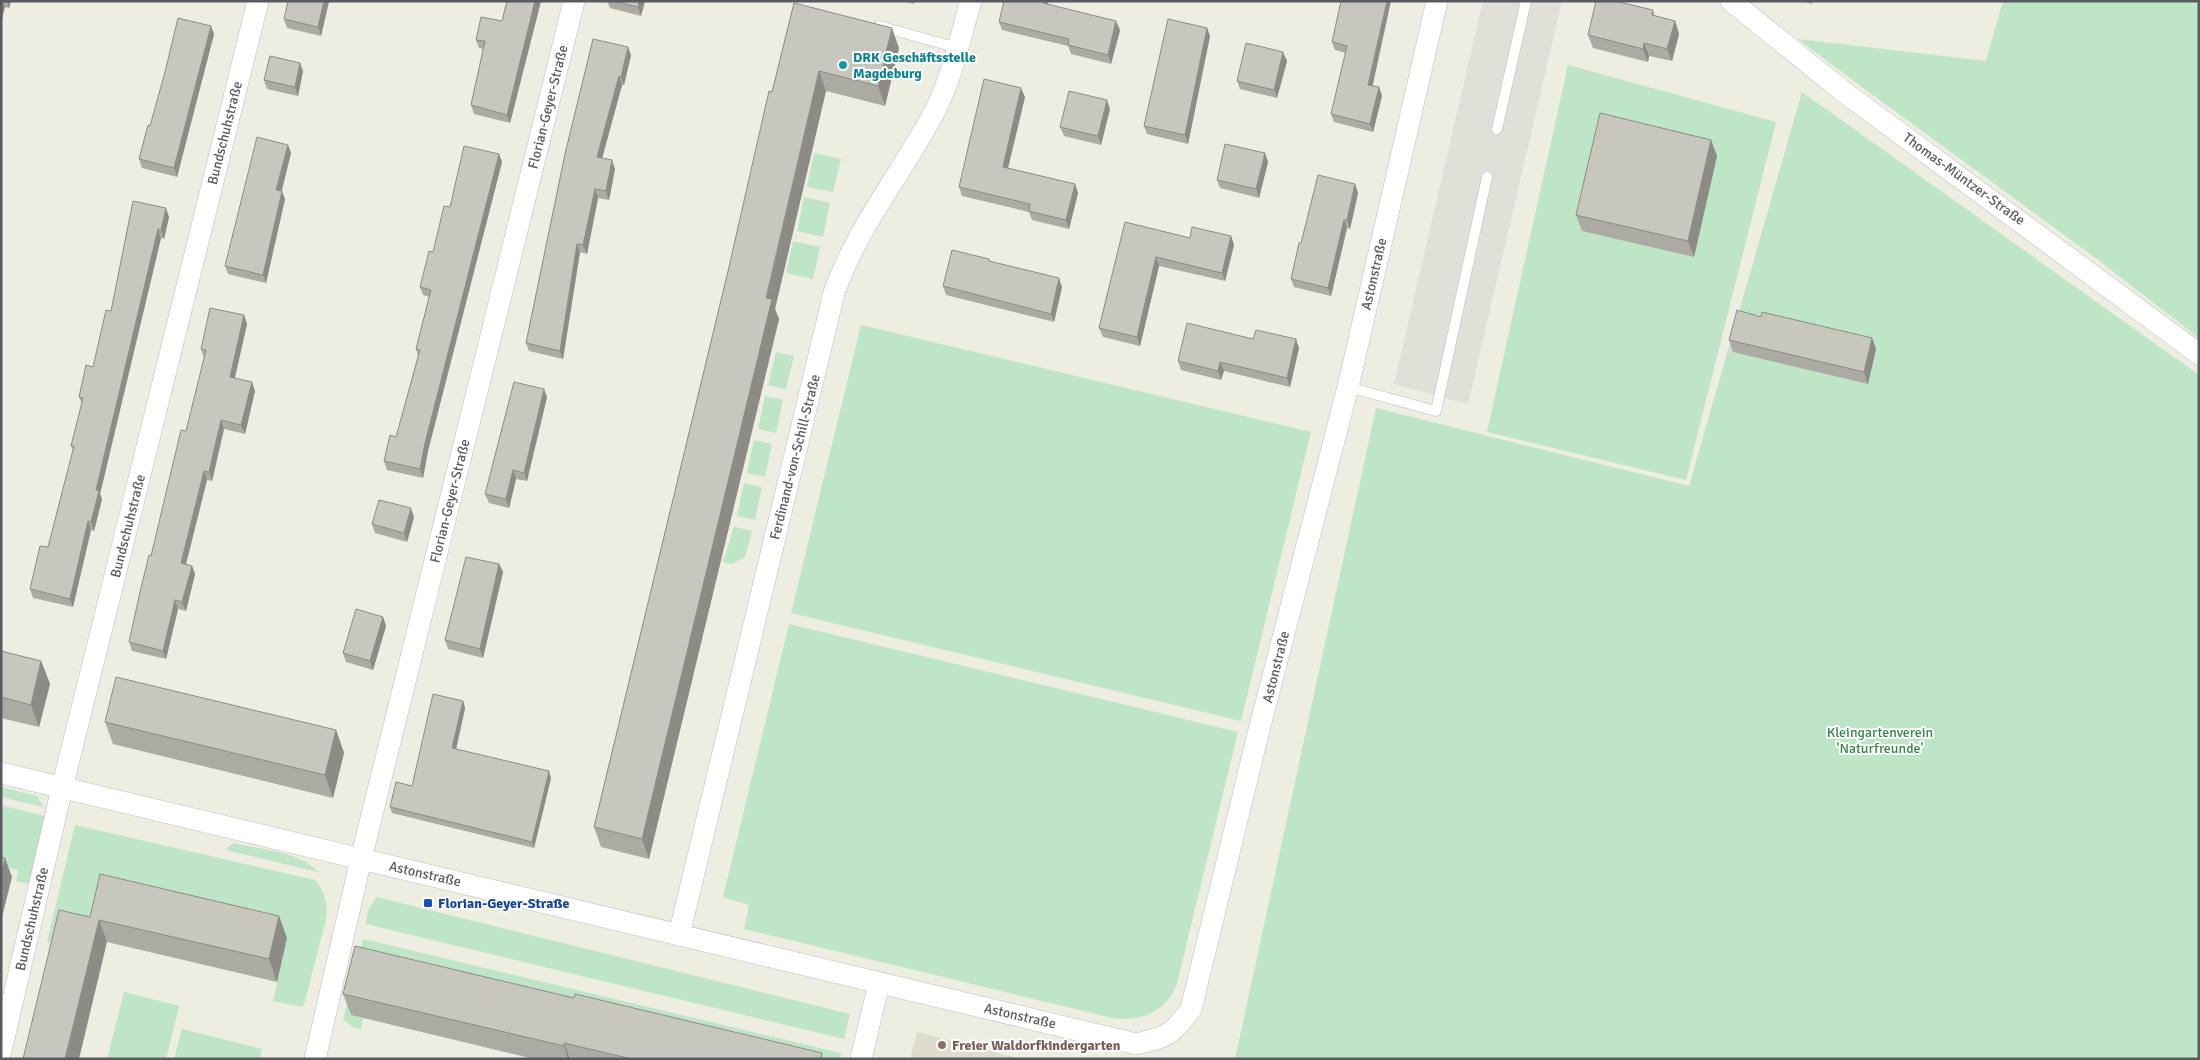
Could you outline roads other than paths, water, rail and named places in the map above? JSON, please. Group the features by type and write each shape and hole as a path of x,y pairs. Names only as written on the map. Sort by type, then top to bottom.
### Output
{"street":[{"name":"Bundschuhstraße","path":"1,1051 62,788 258,1"},
{"name":"Florian-Geyer-Straße","path":"315,1059 361,859 574,1"},
{"name":"Ferdinand-von-Schill-Straße","path":"679,935 834,294 852,249 931,120 944,92 971,1"},
{"name":"Astonstraße","path":"1,773 1136,1044 1159,1039 1176,1029 1191,1009 1348,387 1437,1"},
{"name":"Thomas-Müntzer-Straße","path":"1731,1 1844,92 2199,354"},
{"path":"860,1059 879,983"}],"lane":[{"path":"1497,129 1526,1"},
{"path":"865,22 958,48"},
{"path":"1348,387 1436,411 1487,177"}],"place":[{"name":"DRK Geschäftsstelle Magdeburg","path":"843,65"},
{"name":"Florian-Geyer-Straße","path":"428,903"},
{"name":"Freier Waldorfkindergarten","path":"942,1045"}],"park label":[{"name":"Kleingartenverein 'Naturfreunde'","path":"1880,740"}]}
